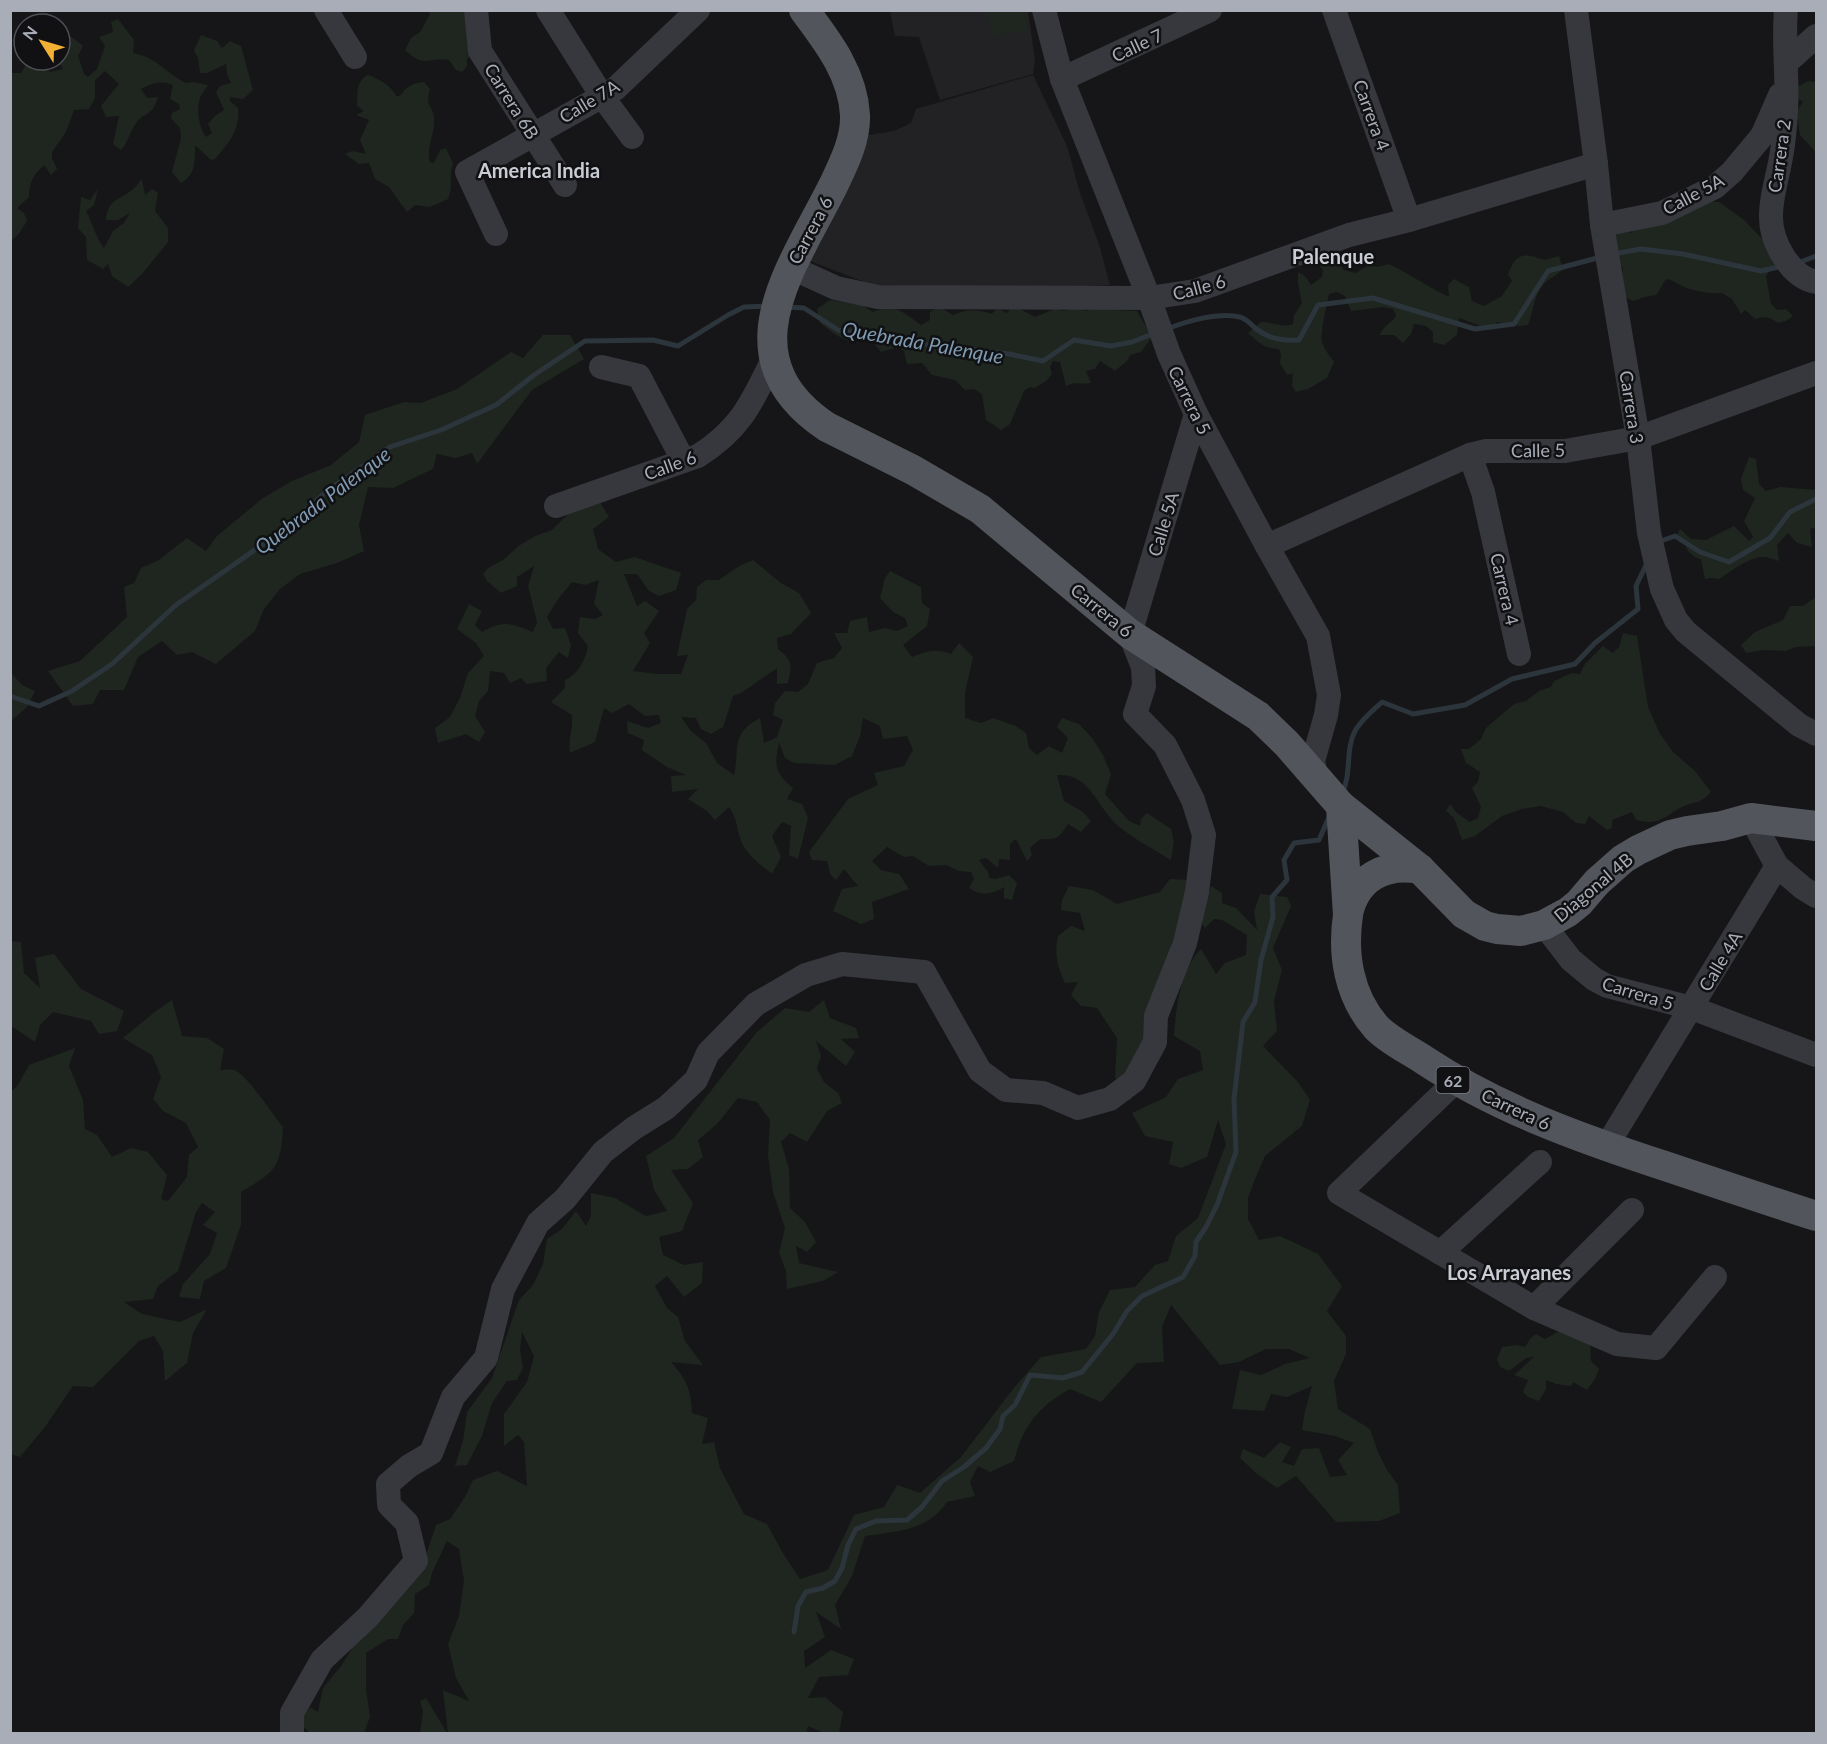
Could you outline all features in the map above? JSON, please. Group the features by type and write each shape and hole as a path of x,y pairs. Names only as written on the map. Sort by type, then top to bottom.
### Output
{"main road":[{"name":"Carrera 6","path":"804,10 833,49 843,68 855,116 848,156 786,275 773,343 786,386 804,409 827,427 914,470 981,509 1130,634 1258,716 1287,744 1341,806 1348,915 1345,946 1354,990 1368,1017 1378,1029 1456,1081 1544,1123 1606,1147"},
{"path":"1341,806 1420,869 1464,914 1485,926 1515,931 1544,925"},
{"name":"Diagonal 4B","path":"1544,925 1579,903 1610,870 1638,850 1654,842 1687,831 1722,826 1751,818 1816,826"},
{"name":"62","path":"1348,915 1353,898 1371,877 1396,867 1420,869"},
{"name":"62","path":"1606,1147 1816,1216"}],"street":[{"path":"326,10 355,57"},
{"name":"Carrera 6B","path":"476,10 480,51 565,185"},
{"path":"548,10 602,96 632,137"},
{"name":"Calle 7A","path":"496,234 467,172 615,89 698,10"},
{"name":"Carrera 5","path":"1044,10 1062,79 1169,354 1196,414 1318,636 1329,695 1326,716 1313,761 1317,780"},
{"name":"Calle 7","path":"1062,79 1210,10"},
{"name":"Carrera 4","path":"1334,10 1409,220"},
{"name":"Carrera 3","path":"1576,10 1602,225 1638,438 1649,533 1653,557 1669,607 1686,632 1798,725 1816,734"},
{"name":"Carrera 2","path":"1785,10 1786,110 1782,155 1770,217 1782,254 1791,269 1810,280"},
{"path":"1786,63 1816,36"},
{"name":"Calle 5A","path":"1602,225 1662,213 1714,187 1732,172 1762,136 1773,116 1781,94 1786,63"},
{"name":"Calle 6","path":"786,275 878,297 1152,308 1349,235 1409,220 1596,164"},
{"name":"Calle 6","path":"556,506 698,456 712,447 737,424 756,396 773,343"},
{"path":"601,367 639,376 683,460"},
{"name":"Calle 5","path":"1267,546 1470,455 1486,451 1565,451 1638,438 1816,373"},
{"name":"Calle 5A","path":"1130,634 1196,414"},
{"name":"Carrera 4","path":"1470,455 1483,492 1519,654"},
{"path":"292,1734 292,1713 322,1660 368,1617 416,1561 407,1523 389,1504 388,1484 409,1466 431,1453 453,1397 486,1358 503,1288 538,1223 565,1199 603,1152 634,1128 666,1108 696,1080 708,1053 756,1004 806,975 842,964 924,972 980,1071 1006,1090 1043,1093 1078,1108 1110,1099 1134,1081 1155,1042 1156,1016 1185,943 1197,892 1204,835 1193,800 1166,745 1135,714 1144,686 1143,667 1130,634"},
{"path":"1751,818 1777,866 1816,896"},
{"name":"Calle 4A","path":"1606,1147 1777,866"},
{"name":"Carrera 5","path":"1544,925 1571,960 1594,979 1607,986 1692,1008 1816,1055"},
{"path":"1456,1081 1339,1193 1534,1308 1617,1344 1656,1348 1715,1277"},
{"path":"1440,1253 1540,1162"},
{"path":"1534,1308 1632,1210"}],"shaded area":[{"path":"428,11 475,11 474,53 467,59 467,66 462,72 456,70 449,60 422,61 405,50 411,38 420,32 430,14"},
{"path":"890,11 1028,11 1035,60 1033,74 940,100 919,37 895,36"},
{"path":"987,11 1025,11 1028,30 992,37"},
{"path":"118,19 134,40 133,53 156,62 186,83 208,85 201,96 198,107 200,124 206,137 212,133 208,124 224,110 216,92 220,86 231,83 226,64 207,73 200,73 198,58 194,51 201,35 217,41 222,48 230,41 241,46 253,90 243,99 230,97 230,101 238,108 235,130 215,159 211,160 195,145 195,162 192,171 190,176 181,183 172,172 181,138 180,128 171,118 172,113 180,109 179,104 170,99 173,85 157,83 141,89 147,98 158,97 151,111 136,123 121,150 113,144 119,116 106,117 101,106 119,84 105,71 95,80 95,98 89,109 74,110 66,132 52,152 57,169 51,175 44,165 32,180 29,197 17,208 24,213 27,221 11,241 11,73 72,72 72,37 83,46 78,56 84,74 88,77 97,69 105,46 99,37 113,32 111,22"},
{"path":"368,75 384,83 396,96 400,96 408,87 416,83 424,82 430,89 429,102 434,123 429,156 430,162 434,163 440,150 446,148 453,164 448,199 430,207 415,205 407,212 389,187 375,179 369,163 359,164 345,154 352,151 366,154 360,140 369,120 356,115 364,111 357,106 357,92 359,84"},
{"path":"1033,75 1067,146 1110,285 1036,288 872,285 805,259 863,136 894,131 911,123 916,109"},
{"path":"1808,81 1816,82 1816,152 1800,135 1796,112 1803,102 1794,96 1797,87"},
{"path":"142,179 145,195 152,189 158,193 155,211 168,228 168,242 142,274 128,287 112,276 108,264 103,269 87,260 86,237 78,228 81,197 90,200 98,189 94,205 86,211 104,248 113,231 124,223 130,213 118,220 106,220 111,204 133,189"},
{"path":"1695,201 1719,202 1744,220 1770,247 1776,263 1766,276 1771,304 1777,310 1786,309 1793,316 1778,323 1767,318 1755,319 1745,310 1741,314 1732,299 1722,293 1693,290 1666,279 1656,295 1633,301 1625,297 1623,269 1618,260 1614,238 1620,229 1631,233 1636,227"},
{"path":"1320,254 1334,259 1344,270 1356,273 1369,265 1378,267 1389,264 1449,297 1448,285 1454,279 1469,287 1472,301 1484,306 1502,296 1512,281 1508,275 1511,268 1521,256 1526,255 1544,260 1559,256 1563,269 1541,288 1528,325 1519,326 1497,322 1492,330 1459,318 1457,335 1444,345 1433,342 1433,332 1426,326 1414,324 1411,334 1403,343 1394,335 1380,335 1396,315 1393,309 1383,307 1351,311 1345,296 1337,292 1329,294 1322,342 1334,362 1327,378 1308,389 1296,392 1292,386 1293,373 1287,375 1280,363 1279,349 1266,346 1248,333 1261,322 1293,324 1294,315 1302,303 1298,272 1305,276 1311,285 1322,277 1323,270 1317,262"},
{"path":"830,300 862,305 873,312 887,308 898,310 921,325 930,320 930,312 939,307 953,315 972,310 991,314 998,309 1007,313 1013,305 1035,317 1055,309 1064,311 1078,307 1086,311 1098,305 1112,310 1137,311 1152,337 1141,352 1130,355 1128,360 1115,371 1100,361 1095,369 1086,371 1091,383 1066,386 1060,362 1053,361 1050,367 1052,374 1035,388 1030,387 1024,391 1010,424 1001,430 986,420 982,394 974,389 965,390 955,380 932,375 922,363 907,364 904,351 898,347 881,352 872,341 865,338 853,341 841,338 820,323 817,309"},
{"path":"543,335 570,335 584,359 532,390 477,464 472,453 456,458 437,454 433,469 393,488 368,487 359,525 364,551 337,563 300,574 280,589 264,609 255,631 216,664 192,652 177,655 162,641 138,657 124,690 100,690 93,704 73,706 48,671 80,661 127,617 124,587 134,583 141,568 159,560 187,538 206,551 217,536 263,498 292,481 331,465 359,442 365,415 404,402 421,403 457,389 511,352 523,358"},
{"path":"1749,457 1756,459 1759,484 1766,491 1780,487 1816,490 1816,527 1810,529 1812,547 1797,543 1788,533 1777,545 1779,561 1758,557 1740,565 1719,579 1705,579 1701,559 1689,552 1677,535 1680,529 1691,539 1706,540 1734,526 1749,541 1753,537 1744,521 1755,498 1743,490 1741,479"},
{"path":"598,499 609,517 593,529 598,549 616,562 635,557 681,573 676,590 659,596 649,591 637,574 624,574 637,606 645,601 659,611 644,633 650,643 633,671 681,674 688,655 677,656 687,609 696,600 697,587 706,580 719,580 739,566 753,560 781,583 799,593 811,613 791,634 777,638 778,649 790,663 788,683 777,684 777,668 733,696 723,727 711,734 701,729 696,718 681,717 691,731 706,743 717,763 734,775 738,742 744,730 760,718 764,743 777,737 783,720 773,715 775,703 785,691 798,692 808,684 817,663 834,658 842,648 834,633 847,633 850,621 867,617 869,632 885,628 897,631 908,626 905,618 893,612 880,598 885,578 890,571 921,587 922,603 930,609 927,626 903,645 912,657 931,651 951,654 959,643 973,657 965,693 965,718 981,723 993,718 1016,726 1026,733 1029,748 1037,755 1049,746 1062,753 1068,738 1057,727 1062,718 1079,724 1093,739 1111,774 1105,794 1129,821 1140,826 1141,819 1147,813 1171,829 1174,842 1171,860 1120,828 1084,784 1068,776 1057,775 1064,801 1083,812 1091,821 1081,832 1068,824 1057,837 1040,839 1030,848 1032,855 1027,861 1016,839 1010,844 1010,860 999,859 998,868 986,858 979,860 988,872 989,878 996,879 1009,875 1017,883 1012,900 1004,898 1004,887 987,894 969,888 974,879 971,872 959,871 946,865 929,866 913,856 904,857 887,847 872,861 881,870 899,874 909,889 872,902 874,919 861,924 833,911 842,889 858,886 844,869 836,880 830,874 827,861 812,860 809,852 848,799 878,785 874,773 904,766 913,750 907,736 883,739 880,726 863,718 860,736 852,756 835,765 794,763 785,758 779,743 777,768 793,788 787,799 802,804 808,818 798,859 789,855 791,826 782,822 772,836 781,857 772,874 745,849 729,807 715,820 707,811 688,799 698,789 672,792 671,776 686,775 667,767 642,750 644,740 628,733 627,721 648,728 661,723 659,715 645,716 629,704 612,713 604,708 595,742 570,753 572,715 551,702 565,688 565,680 578,670 585,657 588,646 578,633 580,617 595,619 603,615 594,604 599,580 585,585 572,582 547,617 553,629 565,628 571,645 568,658 559,652 546,668 547,681 527,684 521,678 510,683 504,673 490,671 488,691 479,701 475,716 485,732 479,742 466,734 438,743 435,728 450,717 460,698 468,673 484,656 476,643 457,629 469,604 482,611 475,625 482,632 507,624 533,632 537,622 528,586 534,566 517,577 517,586 501,593 487,581 483,574 520,545 552,530 578,504"},
{"path":"1816,597 1816,646 1796,647 1785,651 1764,650 1746,653 1741,645 1755,632 1783,620 1790,606 1803,606"},
{"path":"1623,633 1637,636 1648,707 1659,732 1673,752 1695,771 1711,792 1700,801 1682,807 1661,820 1644,822 1636,820 1632,812 1612,820 1612,828 1607,830 1589,816 1585,824 1576,823 1563,812 1541,806 1522,809 1502,816 1475,836 1462,840 1454,818 1446,811 1450,804 1457,813 1470,822 1478,818 1481,807 1472,788 1478,782 1480,772 1466,763 1461,749 1469,749 1481,739 1486,728 1514,704 1526,701 1539,691 1551,687 1554,681 1572,673 1580,674 1585,664 1603,646 1613,653 1619,647"},
{"path":"11,673 22,685 35,691 27,707 11,721"},
{"path":"1170,879 1189,880 1187,913 1171,944 1170,959 1140,1080 1130,1101 1115,1077 1117,1038 1097,1008 1081,1006 1071,995 1078,982 1065,983 1060,971 1056,954 1058,936 1071,926 1085,931 1080,913 1061,910 1062,900 1069,886 1093,890 1117,904 1160,892"},
{"path":"1211,886 1222,893 1222,903 1236,908 1257,930 1254,912 1260,894 1287,897 1291,906 1273,948 1282,970 1274,1001 1277,1031 1263,1046 1298,1082 1310,1100 1302,1126 1265,1156 1248,1198 1248,1219 1259,1240 1280,1236 1318,1254 1342,1286 1327,1311 1346,1336 1346,1354 1334,1381 1338,1409 1370,1429 1387,1470 1398,1485 1400,1513 1379,1521 1336,1522 1296,1476 1277,1488 1256,1473 1240,1458 1243,1449 1264,1458 1280,1442 1291,1447 1282,1462 1294,1466 1302,1449 1319,1448 1330,1477 1347,1475 1338,1460 1354,1443 1335,1436 1302,1430 1312,1386 1287,1397 1271,1394 1264,1411 1232,1409 1240,1370 1261,1375 1285,1364 1310,1358 1289,1349 1266,1349 1239,1362 1220,1365 1171,1305 1162,1327 1164,1362 1137,1363 1101,1402 1070,1389 1049,1402 1034,1418 1022,1437 1014,1461 990,1472 978,1466 970,1482 975,1496 947,1502 930,1519 911,1528 865,1536 852,1576 835,1605 841,1629 816,1612 825,1637 804,1651 805,1668 831,1650 854,1659 848,1675 819,1677 808,1698 825,1697 843,1712 839,1733 824,1733 808,1726 806,1734 448,1733 443,1690 469,1701 456,1678 448,1644 459,1616 464,1581 459,1549 447,1541 429,1585 415,1594 414,1613 403,1625 398,1639 388,1639 366,1653 366,1689 370,1717 364,1733 310,1733 299,1723 310,1707 318,1712 323,1688 341,1666 360,1636 423,1564 436,1525 450,1519 473,1480 497,1471 527,1486 524,1442 518,1435 504,1446 504,1414 527,1382 534,1356 522,1332 520,1350 523,1368 517,1380 507,1381 492,1403 482,1436 467,1465 455,1466 463,1441 467,1412 492,1378 519,1300 533,1285 543,1264 547,1239 562,1229 576,1211 586,1226 591,1216 591,1193 615,1198 646,1216 667,1211 654,1190 646,1156 674,1138 756,1033 785,1008 809,1012 824,1000 830,1018 856,1028 859,1038 841,1039 855,1052 846,1066 816,1041 821,1056 817,1068 824,1082 838,1093 842,1103 827,1111 807,1142 790,1133 781,1142 789,1169 790,1208 805,1222 816,1242 807,1252 796,1246 799,1263 838,1272 823,1281 787,1289 786,1271 779,1253 785,1228 773,1192 768,1155 770,1120 757,1102 738,1098 717,1124 698,1140 703,1157 688,1169 671,1170 693,1203 682,1231 659,1237 663,1255 684,1265 703,1262 702,1283 684,1297 667,1276 655,1286 667,1308 678,1317 685,1341 703,1365 671,1362 687,1385 691,1397 692,1413 708,1418 702,1444 714,1442 720,1468 744,1514 767,1524 800,1579 828,1570 854,1515 884,1507 897,1485 920,1493 961,1457 1013,1389 1041,1357 1086,1349 1095,1336 1099,1312 1110,1290 1135,1287 1155,1265 1168,1261 1176,1236 1198,1218 1226,1144 1218,1120 1207,1157 1181,1168 1169,1164 1173,1142 1145,1136 1132,1113 1166,1097 1178,1079 1203,1070 1200,1051 1174,1036 1180,990 1194,957 1201,949 1216,974 1225,963 1246,955 1247,935 1222,920 1214,919 1205,928 1200,921"},
{"path":"11,941 21,942 24,973 40,988 35,958 54,954 81,989 124,1011 117,1031 99,1034 91,1021 53,1012 40,1025 35,1042 11,1026"},
{"path":"172,1000 182,1036 207,1038 224,1049 220,1070 232,1070 245,1078 283,1127 278,1160 269,1173 241,1192 241,1225 226,1268 204,1281 200,1299 179,1297 183,1284 210,1254 217,1233 203,1225 215,1212 202,1203 196,1212 178,1271 158,1286 153,1299 124,1302 142,1314 180,1322 207,1309 193,1333 187,1363 165,1381 163,1351 154,1336 139,1341 93,1387 73,1386 45,1427 20,1457 11,1454 11,1092 18,1085 29,1065 75,1048 69,1066 83,1100 85,1129 97,1135 112,1157 131,1148 148,1152 167,1175 161,1199 168,1201 187,1177 189,1155 198,1147 186,1123 163,1111 153,1099 161,1077 152,1055 123,1038"},
{"path":"1570,1325 1590,1340 1591,1361 1599,1369 1595,1379 1587,1390 1573,1382 1571,1386 1546,1380 1546,1389 1539,1401 1528,1397 1523,1392 1528,1380 1514,1375 1534,1357 1526,1358 1509,1371 1500,1367 1497,1359 1502,1347 1517,1345 1525,1347 1536,1334 1545,1339"},
{"path":"426,1698 447,1733 420,1733 423,1711 420,1701"}],"waterway":[{"name":"Quebrada Palenque","path":"1613,254 1641,249 1683,254 1761,271 1783,266"},
{"name":"Quebrada Palenque","path":"1798,263 1816,256"},
{"name":"Quebrada Palenque","path":"1167,329 1203,318 1231,316 1244,319 1260,332 1271,337 1281,340 1299,340 1318,305 1373,298 1475,329 1514,324 1548,271 1601,257"},
{"name":"Quebrada Palenque","path":"10,696 39,706 72,691 112,664 176,605 272,538 330,489 390,447 441,430 496,405 534,375 585,341 653,340 678,346 744,307 768,306"},
{"name":"Quebrada Palenque","path":"786,307 804,308 838,330 897,341 1009,354 1043,361 1074,340 1111,346 1132,342 1155,333"},
{"path":"1658,542 1675,536 1700,552 1729,562 1770,538 1790,512 1816,499"},
{"path":"1342,793 1347,778 1350,746 1355,731 1382,702 1413,714 1465,705 1512,679 1575,664 1595,643 1638,609 1636,586 1647,563"},
{"path":"794,1632 798,1606 806,1592 823,1588 835,1581 856,1529 876,1521 907,1520 922,1507 942,1481 964,1467 986,1448 1000,1429 1003,1416 1015,1405 1030,1375 1063,1378 1082,1372 1113,1334 1127,1311 1142,1296 1183,1277 1195,1256 1196,1242 1217,1205 1236,1152 1234,1099 1243,1022 1255,1002 1261,960 1273,917 1272,897 1287,880 1284,860 1294,843 1319,840 1329,817"}],"district":[{"name":"America India","path":"539,170"},
{"name":"Palenque","path":"1333,256"},
{"name":"Los Arrayanes","path":"1509,1272"}]}
